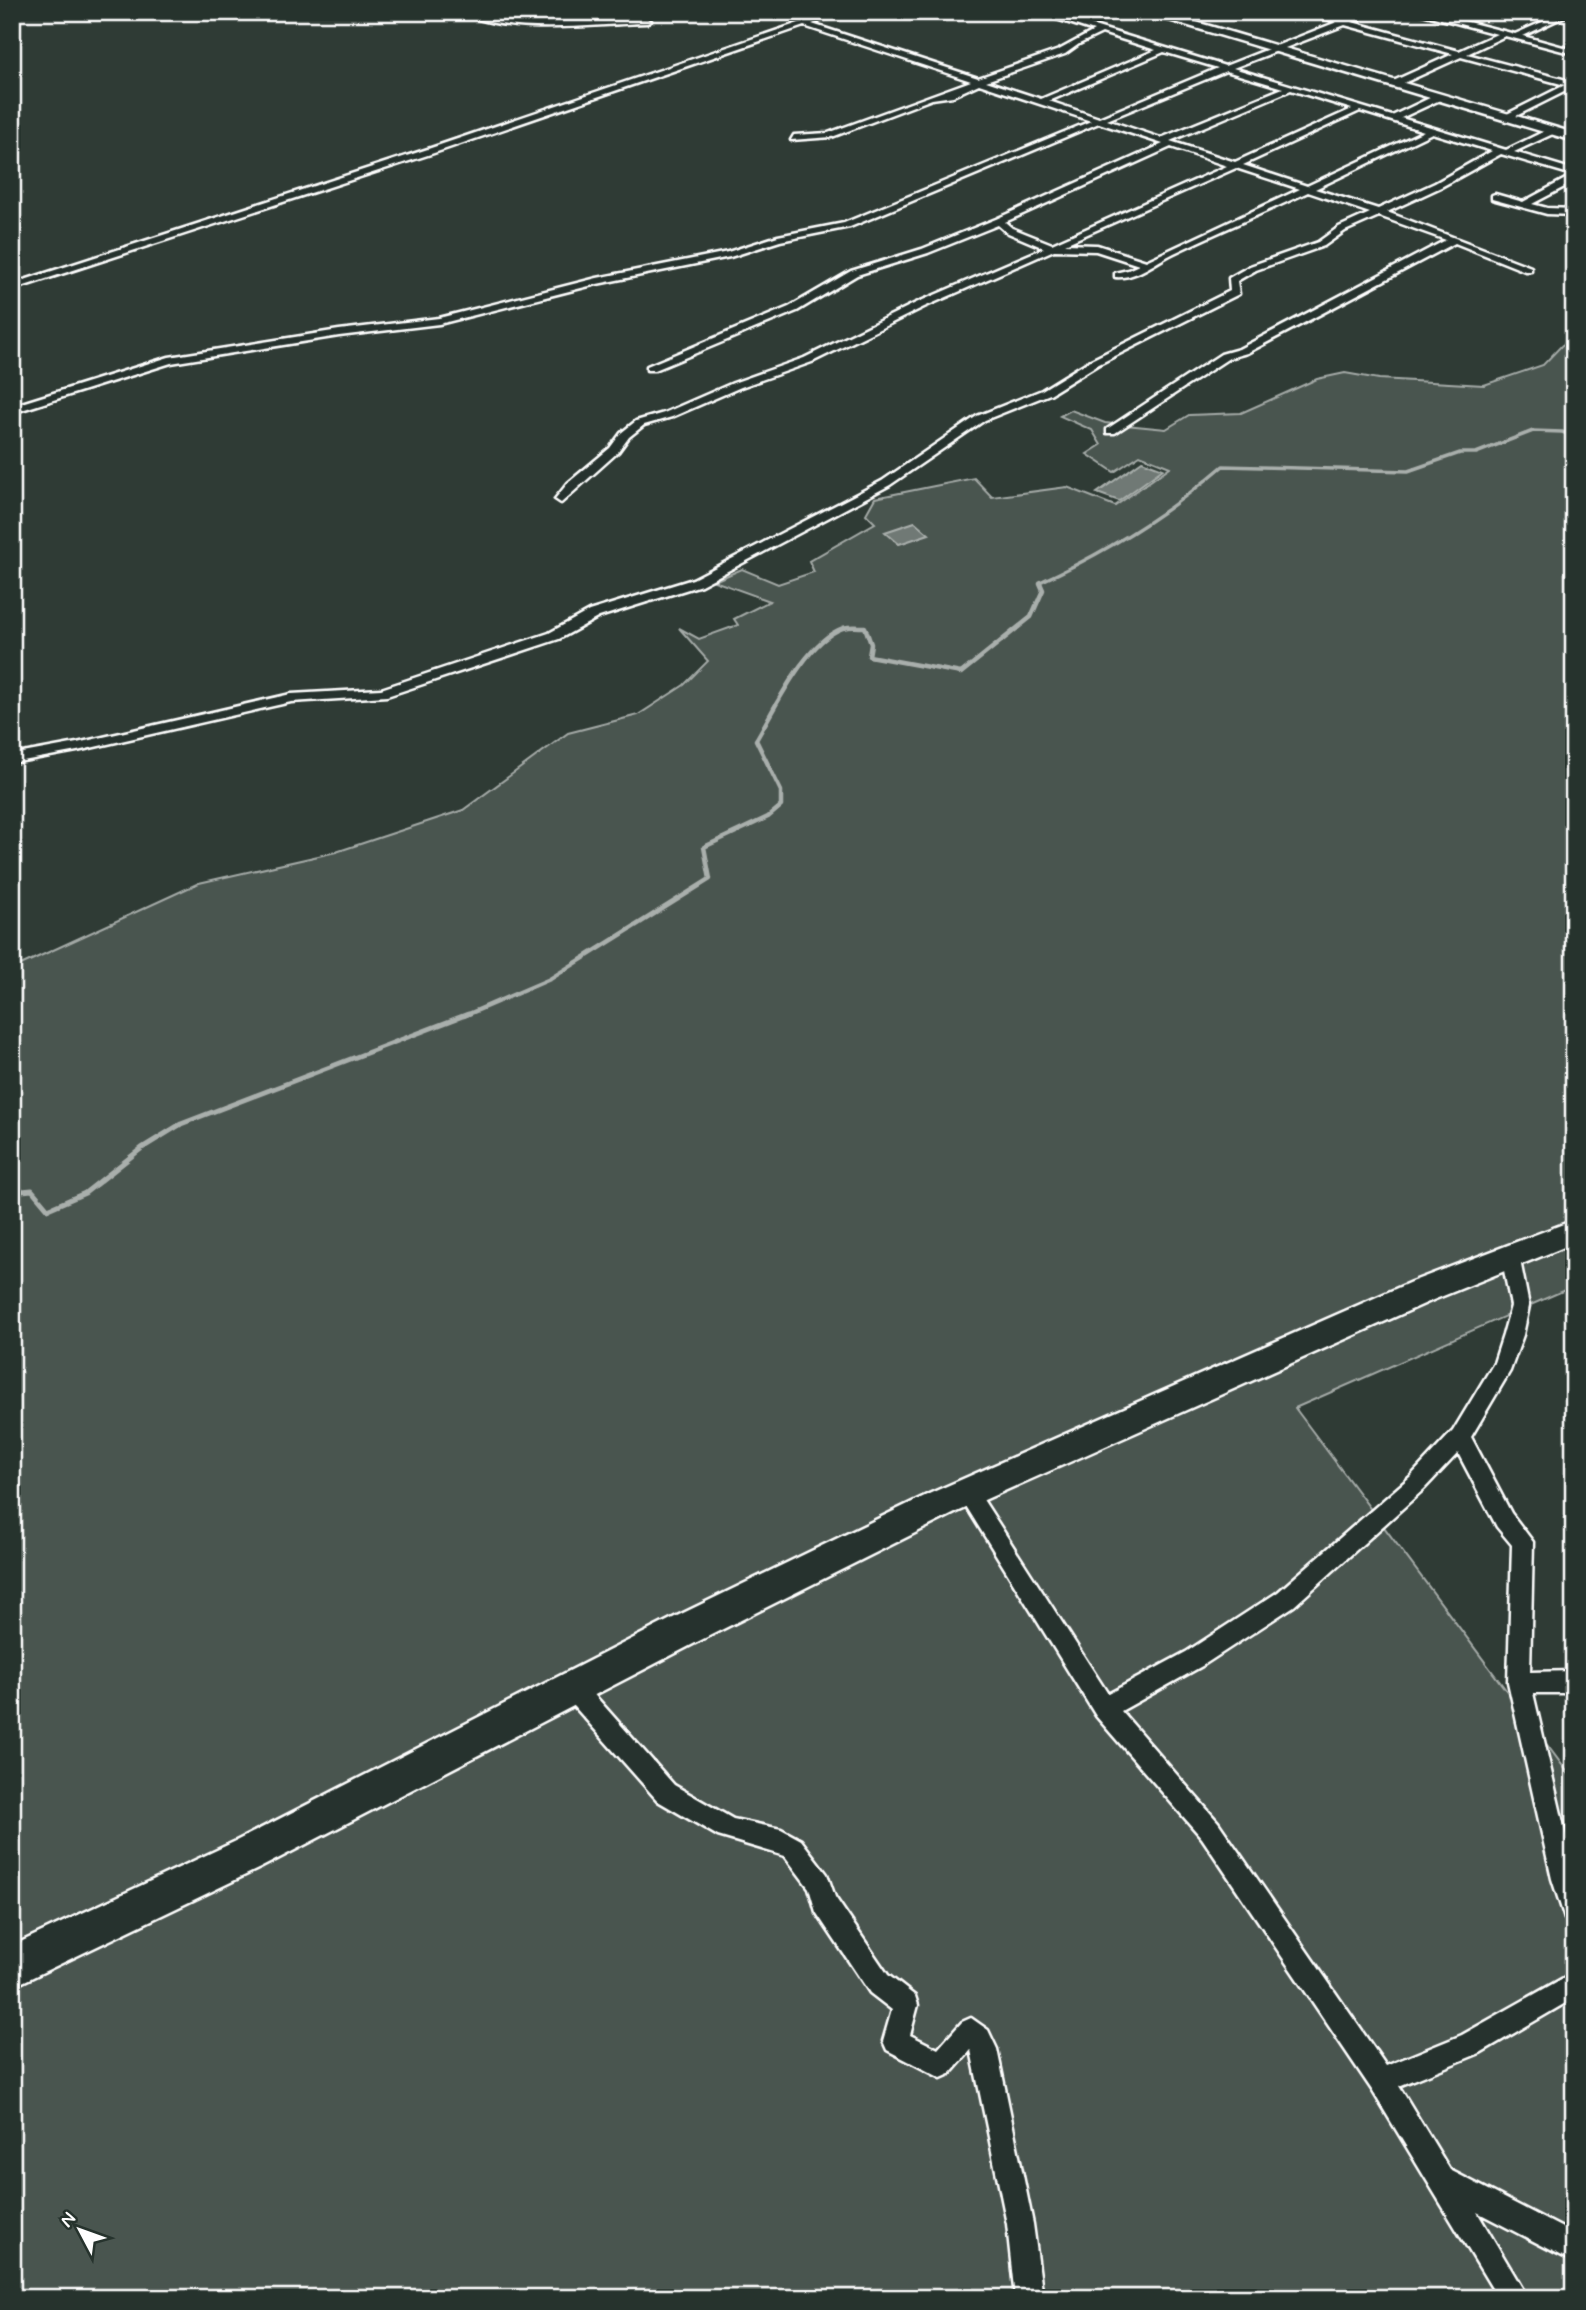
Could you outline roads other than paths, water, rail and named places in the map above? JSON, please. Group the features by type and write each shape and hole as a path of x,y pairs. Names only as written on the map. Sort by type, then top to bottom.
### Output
{"main road":[{"path":"1148,12 1574,137"},
{"path":"12,1967 247,1855 687,1629 968,1493 1229,1374 1510,1255 1574,1231"}],"street":[{"path":"466,12 497,22 522,24 647,21"},
{"path":"475,15 486,12"},
{"path":"12,287 431,151 839,12"},
{"path":"1039,12 1504,151 1574,175"},
{"path":"1308,12 1573,85"},
{"path":"12,410 169,360 452,319 604,279 730,254 778,239 842,227 1098,120 1227,70 1272,49 1372,12"},
{"path":"1419,12 1574,51"},
{"path":"1515,37 1572,12"},
{"path":"804,24 1455,239 1528,269"},
{"path":"794,138 829,135 981,82 1001,71 1062,52 1076,42 1101,31"},
{"path":"1394,83 1504,34"},
{"path":"1041,102 1164,49"},
{"path":"1508,117 1573,85"},
{"path":"652,368 793,309 852,274 925,251 999,221 1290,88"},
{"path":"1394,118 1440,97"},
{"path":"561,499 572,485 614,450 625,435 640,423 668,415 737,385 808,360 920,305 1360,108"},
{"path":"1118,275 1129,274 1432,130"},
{"path":"12,759 77,747 291,698 382,693 554,636 594,614 697,582 886,482 981,418 1043,394 1093,363 1235,292 1232,281 1249,270 1321,244 1342,229 1379,214 1504,151 1552,131"},
{"path":"1524,205 1574,175"},
{"path":"1495,197 1548,211 1574,212"},
{"path":"999,221 1009,230 1051,247 1097,248 1147,264"},
{"path":"1111,431 1225,356 1243,351 1455,239"},
{"path":"1104,1709 1194,1659 1286,1599 1417,1483 1460,1437 1503,1366 1513,1335 1520,1306 1510,1255"},
{"path":"1460,1437 1504,1520 1523,1542 1519,1682 1563,1879 1574,1910"},
{"path":"968,1493 1104,1709 1210,1830 1381,2081 1514,2298"},
{"path":"1519,1682 1574,1682"},
{"path":"574,1689 666,1793 726,1828 781,1841 793,1849 819,1882 825,1903 879,1984 906,2005 897,2041 941,2066 971,2031 979,2039 984,2049 1020,2224 1029,2298"},
{"path":"1381,2081 1471,2044 1574,1984"},
{"path":"1441,2179 1574,2249"}],"waterway":[{"path":"1041,585 1040,582 1136,531 1223,466 1408,471 1460,453 1476,453 1533,431 1562,432 1574,436"},
{"path":"464,1016 550,979 710,879 704,847 768,817 781,806 781,791 756,740 804,661 829,635 843,628 865,627 871,644 869,656 961,673 1031,617 1043,590 1040,583"},
{"path":"12,1192 32,1190 48,1209 85,1193 142,1148 181,1124 468,1014"}]}
